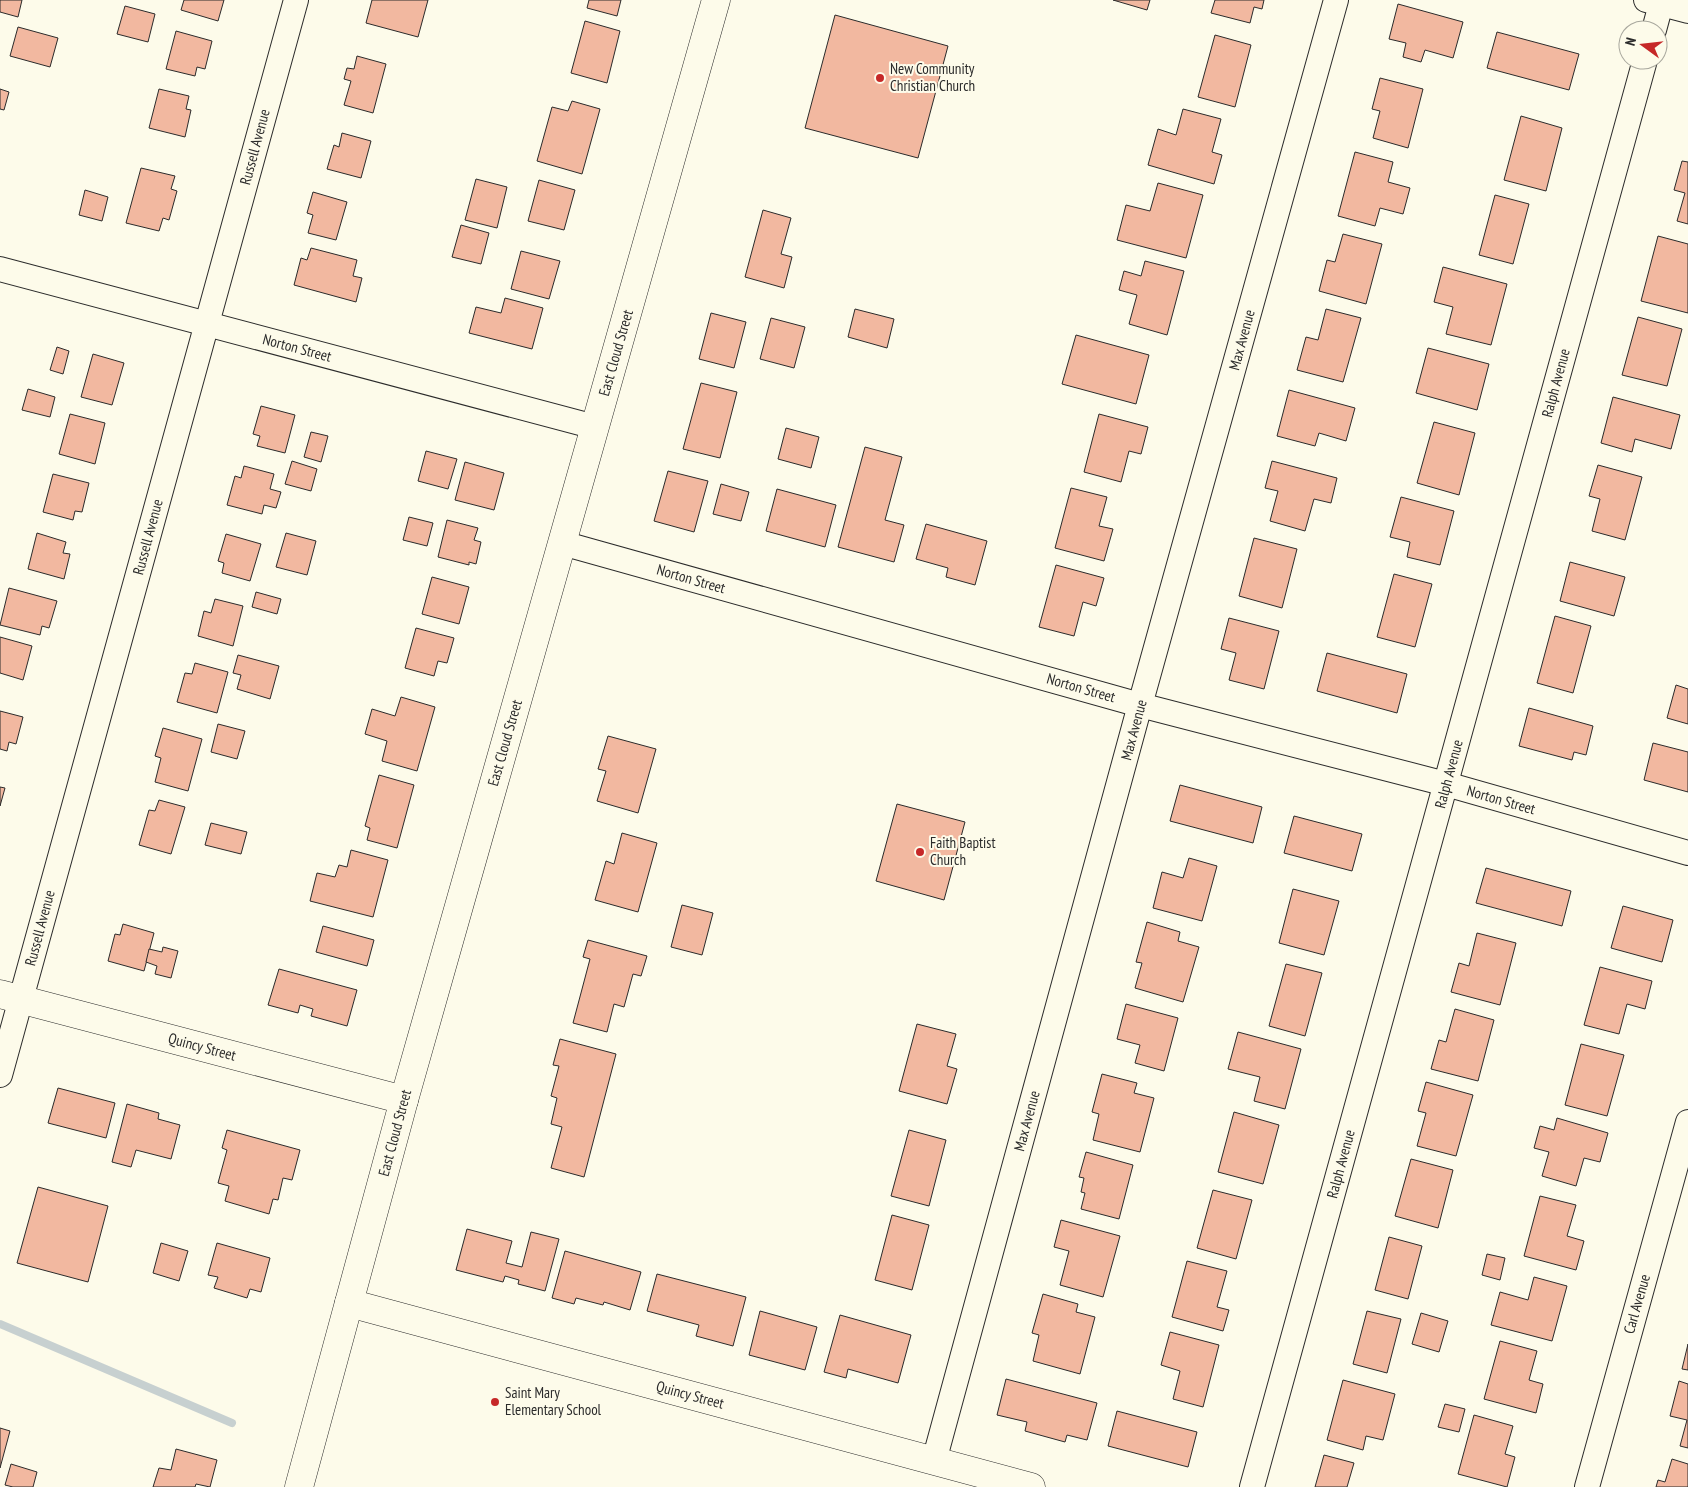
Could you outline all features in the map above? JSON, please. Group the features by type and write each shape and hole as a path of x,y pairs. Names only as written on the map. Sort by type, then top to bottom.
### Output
{"main road":[{"name":"East Cloud Street","path":"299,1487 404,1100 716,0"},
{"name":"Quincy Street","path":"10,997 404,1100"},
{"name":"Quincy Street","path":"349,1303 1031,1487"}],"street":[{"name":"Russell Avenue","path":"0,1075 10,997 207,324 296,0"},
{"name":"Max Avenue","path":"934,1461 1140,705 1336,0"},
{"path":"1654,20 1654,2 1688,11"},
{"name":"Ralph Avenue","path":"1252,1487 1642,70"},
{"name":"Norton Street","path":"0,269 595,427"},
{"name":"Norton Street","path":"562,543 1140,705 1446,784 1688,853"},
{"name":"Carl Avenue","path":"1587,1487 1688,1122"}],"building":[{"path":"0,0 22,0 18,17 0,12"},
{"path":"184,0 224,0 218,21 181,10"},
{"path":"372,0 428,0 418,37 366,23"},
{"path":"589,0 621,0 617,16 587,8"},
{"path":"1113,0 1150,0 1147,10"},
{"path":"1215,0 1264,0 1262,9 1254,7 1250,23 1211,13"},
{"path":"1398,4 1463,22 1453,58 1425,50 1421,62 1403,57 1406,43 1389,39"},
{"path":"125,6 155,14 148,42 117,34"},
{"path":"835,15 948,46 918,158 805,128"},
{"path":"585,21 620,31 607,83 571,73"},
{"path":"18,27 58,38 50,67 10,56"},
{"path":"176,31 212,41 205,69 197,67 195,76 166,69"},
{"path":"1497,32 1579,54 1569,90 1487,68"},
{"path":"1215,35 1251,45 1235,107 1198,97"},
{"path":"357,56 386,64 373,113 344,105 351,81 344,79 347,68 354,69"},
{"path":"1380,78 1423,89 1408,148 1373,138 1380,111 1372,109"},
{"path":"0,89 9,92 4,110 0,109"},
{"path":"159,89 189,96 186,109 191,110 185,137 149,128"},
{"path":"572,101 600,109 582,174 537,161 552,107 568,111"},
{"path":"1183,109 1221,119 1212,152 1222,155 1214,184 1148,165 1158,129 1176,135"},
{"path":"1521,116 1562,128 1546,191 1504,180"},
{"path":"342,133 371,141 361,178 327,169 334,145 339,147"},
{"path":"1355,152 1393,162 1388,182 1410,188 1403,214 1380,208 1375,226 1338,216"},
{"path":"1682,161 1688,162 1688,224 1677,221 1685,193 1674,190"},
{"path":"141,168 175,176 171,189 177,191 169,220 163,218 159,231 126,223"},
{"path":"476,179 507,187 497,228 465,220"},
{"path":"539,180 575,190 564,230 528,221"},
{"path":"1158,183 1203,195 1186,258 1117,240 1126,205 1150,211"},
{"path":"85,190 108,197 102,221 79,215"},
{"path":"313,192 347,202 336,240 308,233 313,215 307,213"},
{"path":"1495,195 1529,204 1513,264 1479,255"},
{"path":"763,210 791,218 781,254 792,257 784,288 745,277"},
{"path":"461,225 489,233 481,264 452,257"},
{"path":"1343,234 1382,244 1366,304 1319,291 1327,260 1335,262"},
{"path":"1658,236 1688,244 1688,313 1641,301"},
{"path":"311,248 357,260 353,276 362,278 356,302 294,285 301,258 307,260"},
{"path":"521,251 560,261 549,299 511,289"},
{"path":"1145,261 1184,271 1167,335 1129,324 1137,295 1119,290 1124,271 1141,276"},
{"path":"1443,267 1507,284 1491,345 1446,334 1453,307 1434,302"},
{"path":"505,298 543,308 532,349 469,333 476,307 501,313"},
{"path":"855,309 894,319 887,348 848,337"},
{"path":"1326,309 1361,318 1343,382 1297,370 1306,337 1318,340"},
{"path":"711,313 746,322 734,368 699,359"},
{"path":"1638,317 1682,329 1667,386 1622,375"},
{"path":"771,318 805,327 794,368 760,359"},
{"path":"1076,335 1149,355 1136,404 1062,384"},
{"path":"57,347 69,351 63,374 50,370"},
{"path":"1428,348 1489,364 1477,410 1416,393"},
{"path":"93,354 124,363 112,405 81,397"},
{"path":"701,383 737,392 720,458 683,449"},
{"path":"28,389 55,397 50,417 22,410"},
{"path":"1289,390 1355,408 1346,441 1319,433 1315,446 1277,436"},
{"path":"1613,397 1680,415 1671,449 1635,439 1632,452 1601,443"},
{"path":"261,406 295,415 285,453 257,446 260,436 253,434"},
{"path":"70,414 105,423 95,464 59,454"},
{"path":"1099,414 1148,427 1141,454 1129,451 1121,482 1084,472"},
{"path":"1434,422 1475,433 1459,495 1417,483"},
{"path":"786,428 819,437 811,468 778,459"},
{"path":"311,432 328,436 321,462 304,457"},
{"path":"865,447 902,457 885,520 904,525 894,562 838,547"},
{"path":"426,451 457,459 448,489 418,481"},
{"path":"292,461 317,469 311,491 285,484"},
{"path":"1272,461 1337,478 1331,503 1314,499 1305,531 1270,521 1278,491 1265,488"},
{"path":"465,462 504,473 494,510 455,500"},
{"path":"1598,465 1642,477 1625,540 1592,531 1600,499 1589,496"},
{"path":"244,466 274,474 270,489 281,492 276,508 264,505 262,514 227,505 235,476 241,478"},
{"path":"668,471 708,481 694,532 654,521"},
{"path":"53,474 89,483 82,512 75,511 73,520 43,512"},
{"path":"721,484 749,492 741,521 713,514"},
{"path":"1071,488 1107,497 1099,526 1113,529 1104,561 1055,548"},
{"path":"777,489 836,505 825,547 766,531"},
{"path":"1401,497 1454,511 1440,565 1407,557 1410,542 1390,537"},
{"path":"409,517 433,523 427,546 403,540"},
{"path":"447,520 478,528 474,540 481,542 476,564 469,562 469,565 438,557"},
{"path":"926,524 987,541 975,585 946,577 948,568 916,559"},
{"path":"37,533 66,542 63,553 70,554 64,579 28,569"},
{"path":"286,533 316,541 307,575 276,567"},
{"path":"226,534 261,544 250,581 222,573 224,563 218,561"},
{"path":"1254,538 1297,549 1282,608 1239,596"},
{"path":"1570,562 1625,577 1614,616 1560,601"},
{"path":"1056,565 1104,578 1096,606 1083,602 1074,636 1039,627"},
{"path":"1394,574 1432,584 1415,647 1377,637"},
{"path":"432,577 469,587 459,624 422,614"},
{"path":"9,588 57,601 49,628 42,626 40,635 0,625"},
{"path":"256,592 281,599 277,614 252,607"},
{"path":"215,599 243,606 233,646 198,636 204,611 211,613"},
{"path":"1555,616 1591,626 1573,693 1537,683"},
{"path":"1229,618 1279,631 1264,689 1229,680 1236,653 1221,649"},
{"path":"416,628 454,638 447,663 438,661 434,676 405,668"},
{"path":"0,637 32,646 23,680 0,673"},
{"path":"1327,653 1407,674 1397,713 1317,691"},
{"path":"238,655 279,666 270,699 237,689 241,675 233,673"},
{"path":"195,663 228,672 217,713 177,702 185,673 192,674"},
{"path":"1676,685 1688,689 1688,724 1667,718"},
{"path":"401,697 435,707 417,771 382,761 387,741 365,734 372,709 395,716"},
{"path":"1529,708 1593,726 1586,755 1574,752 1572,760 1519,746"},
{"path":"0,711 23,717 16,744 9,742 7,751 0,749"},
{"path":"218,724 245,731 237,759 211,752"},
{"path":"163,728 202,739 188,791 155,782 161,758 155,756"},
{"path":"608,736 656,749 638,813 597,801 606,771 598,769"},
{"path":"1653,743 1688,752 1688,792 1644,780"},
{"path":"379,775 414,785 397,848 367,840 370,828 365,826"},
{"path":"1180,785 1262,807 1253,843 1170,821"},
{"path":"0,787 5,788 0,806"},
{"path":"159,800 185,807 171,854 139,845 149,810 155,811"},
{"name":"Faith Baptist Church","path":"897,804 965,822 944,900 876,881"},
{"path":"1294,816 1362,834 1352,871 1284,853"},
{"path":"211,823 247,832 241,854 205,845"},
{"path":"622,833 657,843 638,912 595,900 606,861 614,864"},
{"path":"351,850 388,860 373,917 310,901 317,873 335,877 339,865 347,867"},
{"path":"1189,858 1217,866 1202,921 1153,908 1162,872 1183,878"},
{"path":"1486,868 1571,891 1562,926 1476,903"},
{"path":"1293,889 1339,901 1324,955 1279,943"},
{"path":"682,905 713,913 702,955 671,947"},
{"path":"1623,906 1673,920 1662,962 1611,948"},
{"path":"1147,922 1180,932 1178,941 1199,947 1183,1002 1135,988 1142,963 1136,962"},
{"path":"123,924 154,933 144,971 108,961 115,934 120,935"},
{"path":"323,926 374,940 367,966 316,952"},
{"path":"1477,933 1516,943 1500,1005 1451,992 1459,963 1469,966"},
{"path":"588,940 647,956 641,976 633,974 624,1007 614,1004 607,1032 573,1023 590,959 583,957"},
{"path":"163,947 178,951 171,978 155,974 157,966 146,962 149,949 162,952"},
{"path":"1286,964 1322,973 1305,1036 1269,1026"},
{"path":"1600,967 1652,981 1645,1009 1627,1004 1619,1034 1584,1025"},
{"path":"279,969 357,990 347,1026 311,1016 313,1009 300,1005 298,1013 268,1005"},
{"path":"1126,1004 1178,1018 1164,1071 1135,1063 1140,1045 1117,1039"},
{"path":"1455,1009 1494,1020 1478,1081 1431,1069 1439,1040 1446,1042"},
{"path":"917,1024 956,1034 947,1066 957,1069 947,1104 899,1091"},
{"path":"1238,1032 1301,1049 1285,1109 1254,1101 1260,1077 1228,1069"},
{"path":"560,1039 616,1054 584,1177 551,1168 562,1127 551,1124 557,1098 551,1096 559,1066 553,1065"},
{"path":"1581,1044 1624,1055 1607,1116 1565,1105"},
{"path":"1102,1074 1137,1083 1134,1093 1154,1098 1140,1152 1093,1140 1099,1114 1092,1112"},
{"path":"1426,1082 1473,1095 1456,1156 1417,1146 1426,1113 1418,1111"},
{"path":"58,1088 115,1103 106,1138 48,1123"},
{"path":"127,1104 159,1113 158,1119 180,1125 171,1159 136,1150 131,1167 112,1162"},
{"path":"1234,1112 1279,1125 1263,1184 1218,1172"},
{"path":"1557,1118 1608,1133 1600,1162 1584,1158 1576,1186 1542,1176 1549,1152 1534,1148 1540,1126 1554,1130"},
{"path":"227,1130 300,1150 292,1180 283,1178 278,1200 273,1199 269,1214 225,1201 229,1186 218,1183 227,1150 222,1148"},
{"path":"909,1130 946,1140 929,1206 891,1196"},
{"path":"1086,1152 1133,1165 1119,1219 1081,1209 1085,1193 1081,1192 1084,1178 1079,1177"},
{"path":"1411,1159 1453,1170 1438,1228 1395,1216"},
{"path":"38,1187 108,1206 88,1282 17,1263"},
{"path":"1213,1190 1252,1200 1236,1259 1197,1248"},
{"path":"1540,1196 1576,1205 1567,1236 1584,1241 1576,1270 1524,1256"},
{"path":"892,1215 929,1225 912,1290 875,1280"},
{"path":"1061,1220 1120,1236 1103,1297 1060,1285 1069,1251 1054,1247"},
{"path":"467,1229 512,1241 506,1263 522,1267 531,1232 559,1239 545,1291 518,1284 519,1280 505,1276 503,1282 456,1270"},
{"path":"1389,1237 1422,1246 1408,1299 1375,1290"},
{"path":"161,1243 188,1251 179,1281 153,1273"},
{"path":"217,1243 270,1258 261,1292 250,1289 247,1298 214,1288 218,1277 208,1275"},
{"path":"565,1251 641,1272 630,1310 604,1302 603,1305 576,1298 574,1304 552,1298"},
{"path":"1487,1254 1505,1258 1500,1280 1482,1275"},
{"path":"1187,1261 1227,1271 1217,1307 1229,1310 1223,1331 1172,1317"},
{"path":"657,1274 746,1297 733,1346 696,1336 699,1325 647,1311"},
{"path":"1534,1277 1567,1286 1552,1341 1491,1325 1500,1292 1528,1300"},
{"path":"1043,1294 1078,1304 1076,1312 1095,1317 1080,1374 1033,1361 1039,1335 1032,1333"},
{"path":"760,1311 817,1327 805,1370 749,1355"},
{"path":"1367,1311 1401,1319 1387,1373 1353,1364"},
{"path":"1421,1313 1448,1321 1439,1352 1412,1344"},
{"path":"840,1315 911,1335 898,1383 848,1369 846,1378 824,1372"},
{"path":"1170,1332 1219,1345 1203,1407 1173,1399 1180,1371 1161,1365"},
{"path":"1500,1341 1537,1351 1529,1380 1543,1384 1536,1413 1484,1399"},
{"path":"1688,1344 1688,1370 1682,1369"},
{"path":"1006,1379 1097,1403 1087,1440 1067,1435 1065,1442 1025,1431 1027,1422 997,1415"},
{"path":"1343,1380 1395,1394 1383,1440 1366,1436 1363,1450 1327,1440"},
{"path":"1679,1381 1688,1384 1688,1448 1680,1446 1687,1420 1670,1416"},
{"path":"1445,1404 1465,1409 1459,1432 1438,1427"},
{"path":"1117,1411 1197,1432 1188,1467 1108,1446"},
{"path":"1474,1415 1513,1426 1505,1454 1515,1457 1507,1487 1458,1474"},
{"path":"0,1428 10,1431 0,1468"},
{"path":"176,1449 217,1460 210,1487 196,1484 195,1487 153,1487 159,1468 171,1470"},
{"path":"1324,1455 1354,1463 1347,1487 1315,1487"},
{"path":"1672,1459 1688,1464 1688,1487 1656,1487 1658,1480 1665,1482"},
{"path":"11,1464 37,1472 33,1487 5,1485"}],"waterway":[{"path":"0,1324 232,1423"}],"place":[{"name":"New Community Christian Church","path":"880,78"},
{"name":"Faith Baptist Church","path":"920,852"},
{"name":"Saint Mary Elementary School","path":"495,1402"}]}
